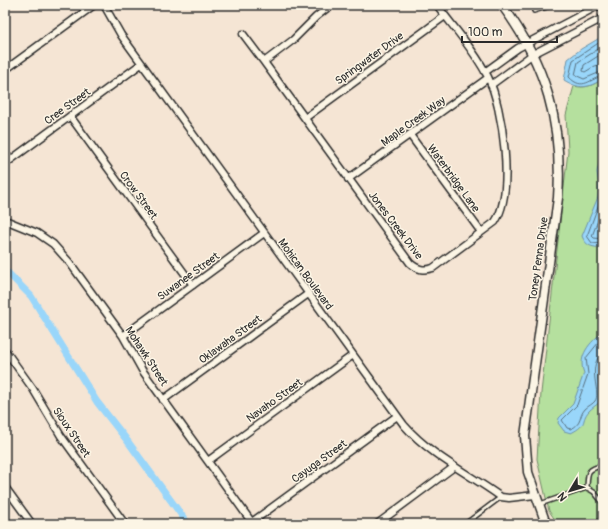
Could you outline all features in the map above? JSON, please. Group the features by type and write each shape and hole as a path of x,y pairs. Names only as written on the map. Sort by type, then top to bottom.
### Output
{"street":[{"path":"5,70 94,5"},
{"name":"Mohican Boulevard","path":"104,5 121,35 141,64 397,416 424,445 454,467 477,480 501,497"},
{"path":"264,62 295,38 316,17 331,5"},
{"name":"Jones Creek Drive","path":"243,34 410,263 415,268 427,270 433,268 490,226 499,215 505,182 505,155 503,138 491,85 486,75 437,5"},
{"name":"Toney Penna Drive","path":"502,5 533,54 550,100 558,139 558,198 526,424 527,466 535,495 546,524"},
{"name":"Maple Creek Way","path":"348,179 410,135 518,48 602,5"},
{"name":"Springwater Drive","path":"305,118 445,16"},
{"path":"491,85 533,54 603,18"},
{"name":"Cree Street","path":"5,164 141,64"},
{"name":"Crow Street","path":"70,116 193,285"},
{"name":"Waterbridge Lane","path":"410,135 481,232"},
{"name":"Mohawk Street","path":"5,220 37,233 57,248 70,263 123,336 142,370 253,523"},
{"name":"Suwanee Street","path":"123,336 264,233"},
{"name":"Oklawaha Street","path":"164,400 308,294"},
{"name":"Sioux Street","path":"5,350 33,389 61,436 125,524"},
{"name":"Navaho Street","path":"208,461 353,356"},
{"name":"Cayuga Street","path":"253,523 397,416"},
{"path":"377,524 454,467"},
{"path":"5,487 32,524"},
{"path":"501,497 509,498 535,495"}],"lane":[{"path":"534,11 554,5"},
{"path":"587,488 588,471 591,468 603,465"},
{"path":"538,504 587,488 594,492 603,503"},
{"path":"465,524 501,497"}],"green space":[{"path":"603,79 603,524 558,524 549,511 537,459 541,393 568,151 566,115 574,86 589,86"}],"water":[{"path":"603,36 603,79 584,87 564,80 568,59 581,49"},
{"path":"603,146 603,248 593,247 584,240 582,236 598,197 599,186 597,172"},
{"path":"603,332 603,357 598,369 598,380 602,393 599,403 586,414 582,425 577,430 571,433 564,431 558,423 559,418 573,404 584,373 582,361 586,350 589,345"}],"waterway":[{"path":"5,272 8,273 31,296 97,402 188,524"}]}
